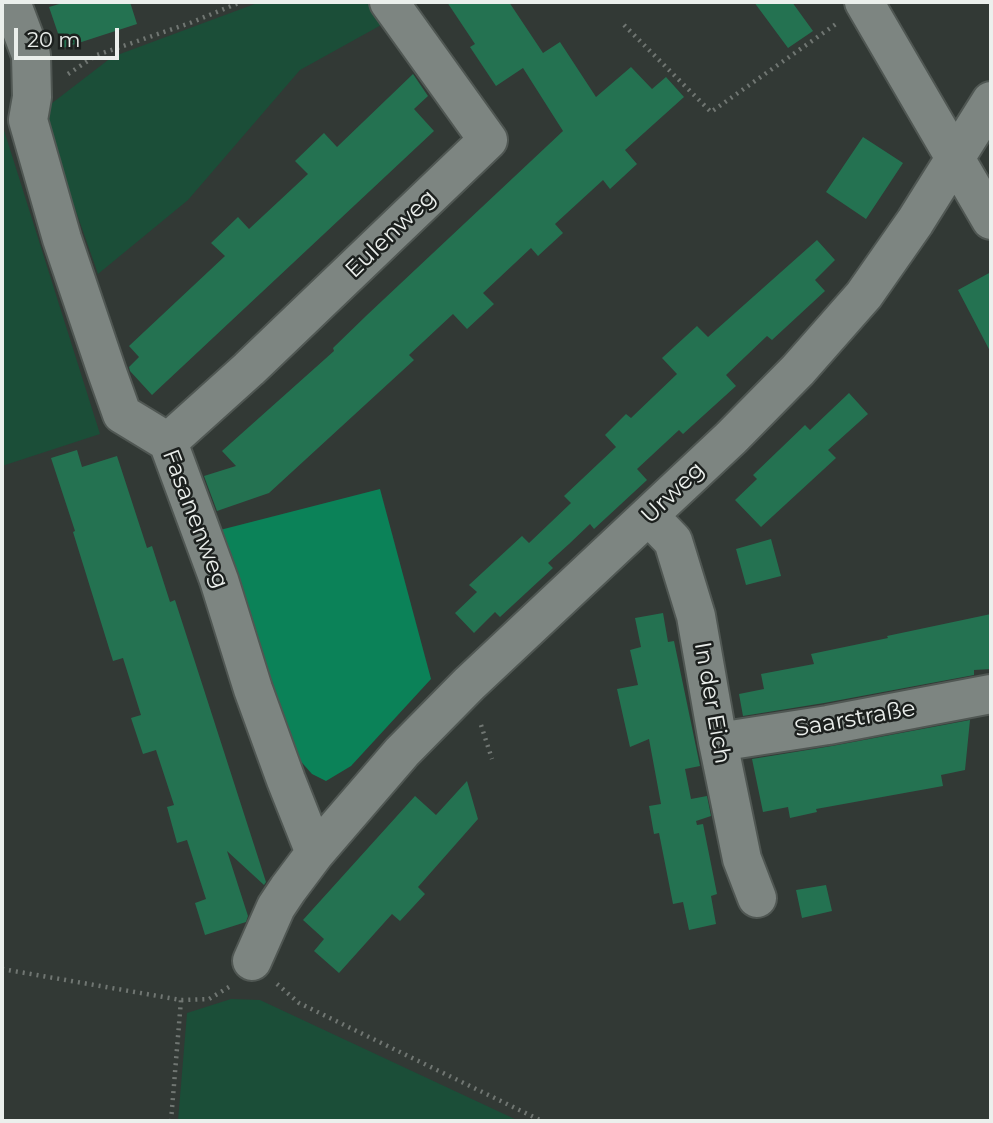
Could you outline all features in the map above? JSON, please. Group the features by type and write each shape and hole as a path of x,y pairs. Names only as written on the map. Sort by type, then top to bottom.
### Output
{"street":[{"name":"Fasanenweg","path":"11,2 31,55 32,97 28,120 35,146 62,239 122,414 168,442 219,580 253,689 315,853"},
{"name":"Eulenweg","path":"168,442 255,364 488,140 389,2"},
{"path":"864,3 991,220"},
{"name":"Urweg","path":"252,961 276,907 315,853 402,752 469,684 649,516 798,370 864,295 955,160 991,101"},
{"name":"In der Eich","path":"649,516 673,541 696,616 742,859 757,898"},
{"name":"Saarstraße","path":"718,742 828,725 991,694"}],"path":[{"path":"32,97 97,55 241,2"},
{"path":"624,25 711,112 864,3"},
{"path":"2,969 181,1000 209,999 233,985 252,961 299,1003 542,1121"},
{"path":"171,1121 181,1000"}],"shaded area":[{"path":"260,2 367,2 383,24 300,70 188,200 98,274 50,137 47,107 112,57"},
{"path":"2,124 100,434 2,466"},
{"path":"380,489 431,679 351,766 326,781 312,774 296,756 220,530"},
{"path":"231,999 260,1000 519,1121 178,1121 187,1013"}],"building":[{"path":"66,2 130,2 137,24 63,48 49,7"},
{"path":"447,2 509,2 543,53 560,42 596,97 631,67 652,89 666,77 684,97 625,150 637,164 610,189 603,180 555,224 563,233 538,256 531,248 483,293 494,304 467,329 453,314 409,355 414,360 269,493 217,511 204,476 236,466 222,451 334,351 333,348 367,315 563,131 523,68 496,86 470,47 475,44"},
{"path":"754,2 792,2 813,31 788,48"},
{"path":"413,74 428,96 414,109 434,131 152,395 130,371 129,367 139,357 129,346 225,256 211,243 238,217 249,229 308,174 295,161 324,133 337,147"},
{"path":"863,137 903,163 866,219 826,192"},
{"path":"817,240 835,260 815,280 825,291 772,340 767,336 726,375 736,386 683,434 679,430 637,469 647,480 594,529 590,524 548,563 553,568 500,617 495,612 474,633 455,613 477,592 469,585 522,536 529,543 571,503 564,496 616,447 605,435 626,414 631,418 677,374 662,358 697,326 708,337"},
{"path":"991,272 991,353 958,290"},
{"path":"849,393 868,414 828,450 836,458 761,527 735,500 757,479 753,475 805,425 810,430"},
{"path":"77,450 82,467 117,456 147,548 152,546 170,602 175,600 266,882 264,885 227,851 248,916 246,922 205,935 195,903 206,899 187,840 177,843 167,807 174,805 156,750 143,754 131,718 141,715 123,658 113,661 51,458"},
{"path":"771,539 781,576 746,585 736,549"},
{"path":"663,613 668,642 674,641 700,766 685,769 691,799 707,796 711,816 696,821 697,825 703,824 717,894 711,896 716,924 689,930 683,902 673,904 659,833 654,834 649,806 661,804 649,739 630,747 617,689 638,685 630,650 641,647 635,618"},
{"path":"991,614 991,669 974,670 974,675 743,716 739,694 764,689 761,674 814,664 811,654"},
{"path":"970,720 965,770 941,775 943,786 816,809 817,812 790,818 788,807 763,812 752,759"},
{"path":"467,781 478,819 418,887 425,894 400,921 392,914 339,973 314,951 324,939 303,920 415,796 436,815"},
{"path":"826,885 832,911 802,918 796,890"}]}
